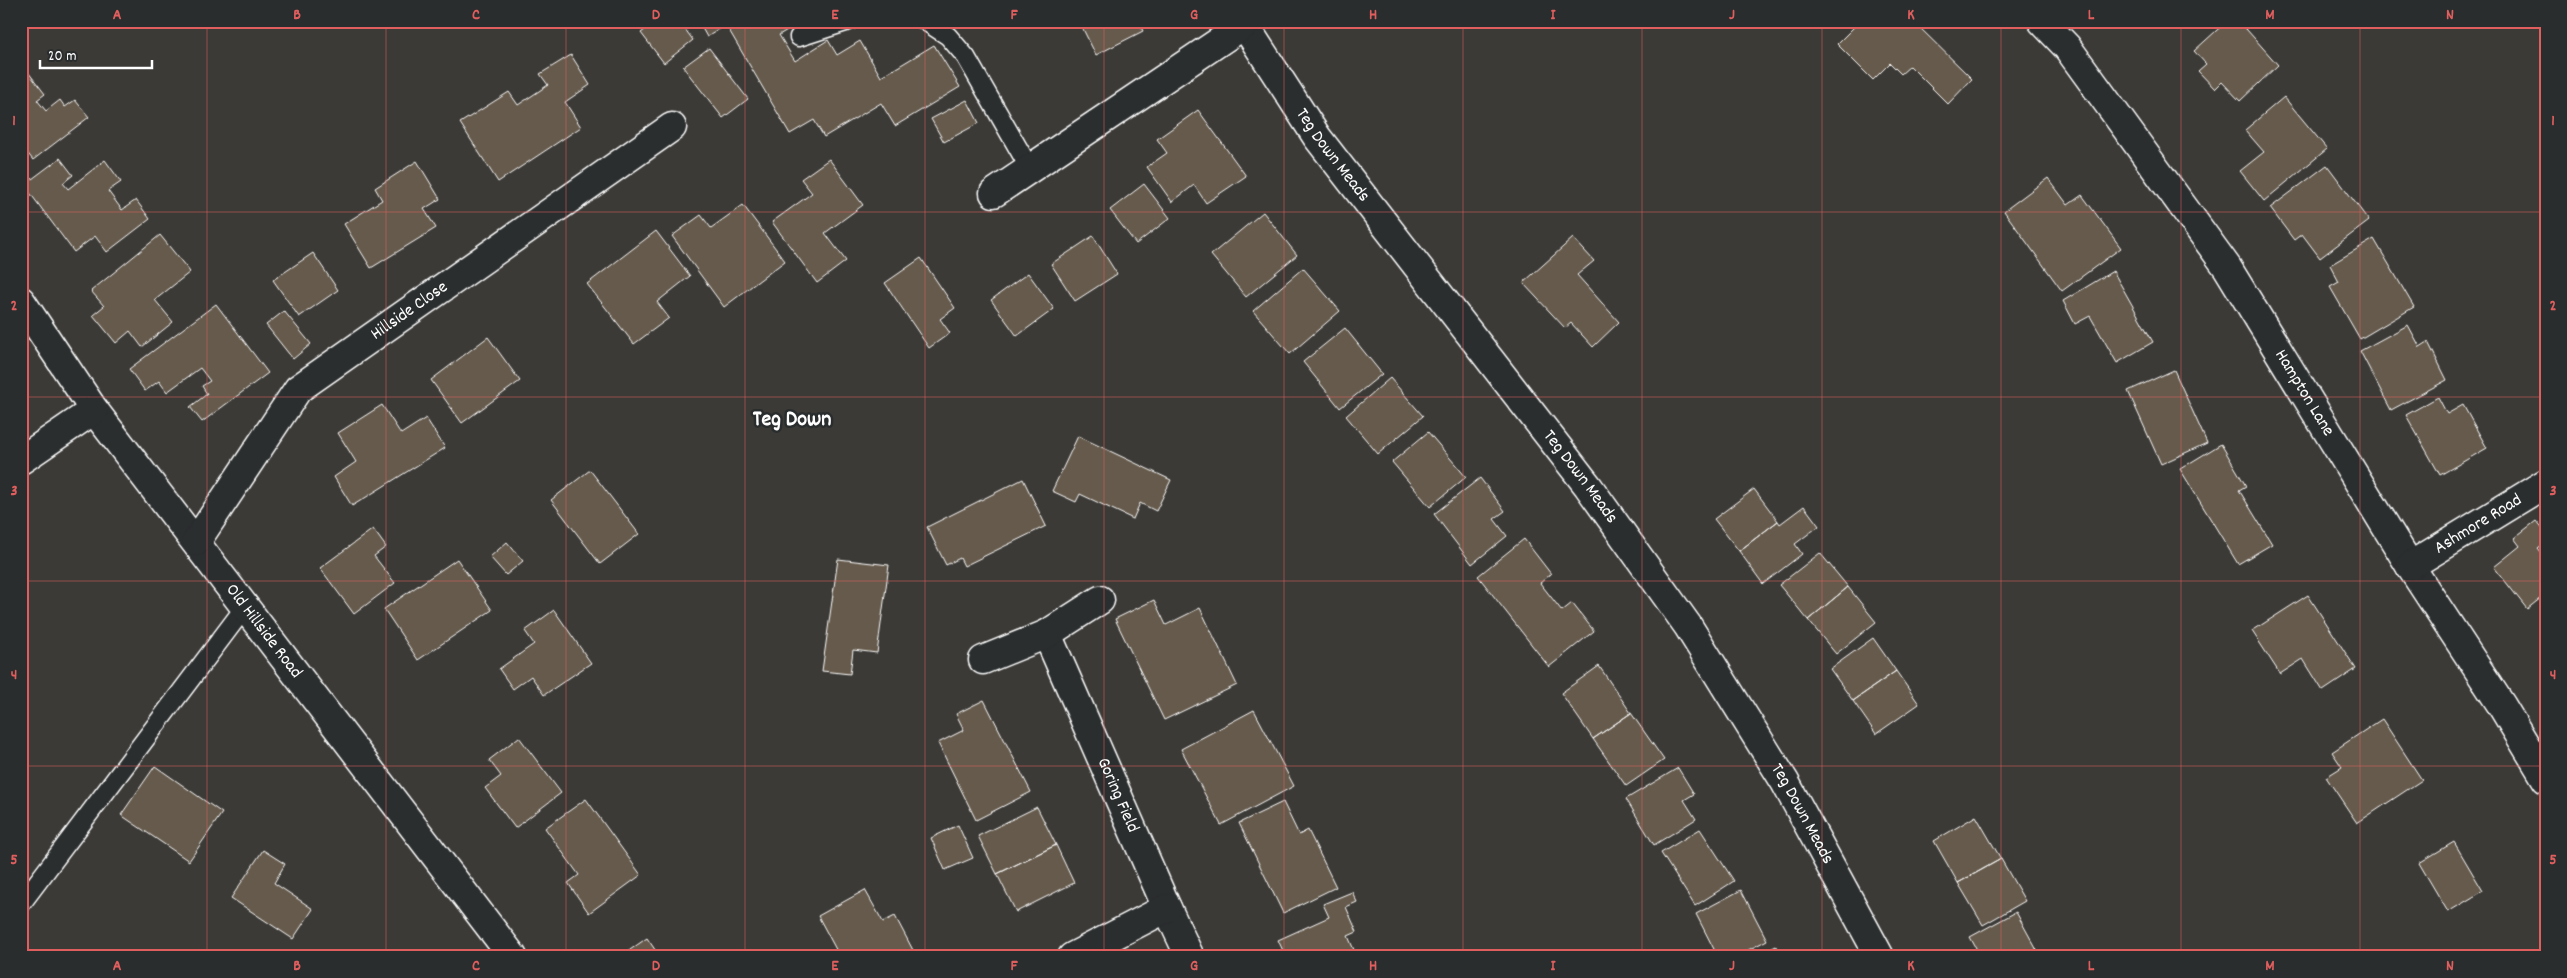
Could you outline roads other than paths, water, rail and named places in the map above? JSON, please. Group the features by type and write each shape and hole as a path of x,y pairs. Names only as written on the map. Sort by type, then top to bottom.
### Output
{"street":[{"name":"Hampton Lane","path":"2042,21 2067,47 2227,267 2410,566 2502,706 2546,780"},
{"path":"994,193 1243,23"},
{"name":"Teg Down Meads","path":"1243,23 1317,137 1588,486 1688,626 1785,782 1880,957"},
{"name":"Hillside Close","path":"196,542 298,389 672,127"},
{"name":"Old Hillside Road","path":"21,301 94,410 513,957"},
{"path":"21,460 94,410"},
{"name":"Ashmore Road","path":"2410,566 2546,483"},
{"path":"982,660 1047,634 1100,600"},
{"name":"Goring Field","path":"1047,634 1166,908 1190,957"},
{"path":"1072,957 1166,908"}],"lane":[{"path":"799,37 849,21"},
{"path":"925,21 948,36 966,57 1030,169"},
{"path":"21,904 245,607"}],"district":[{"name":"Teg Down","path":"792,420"}]}
